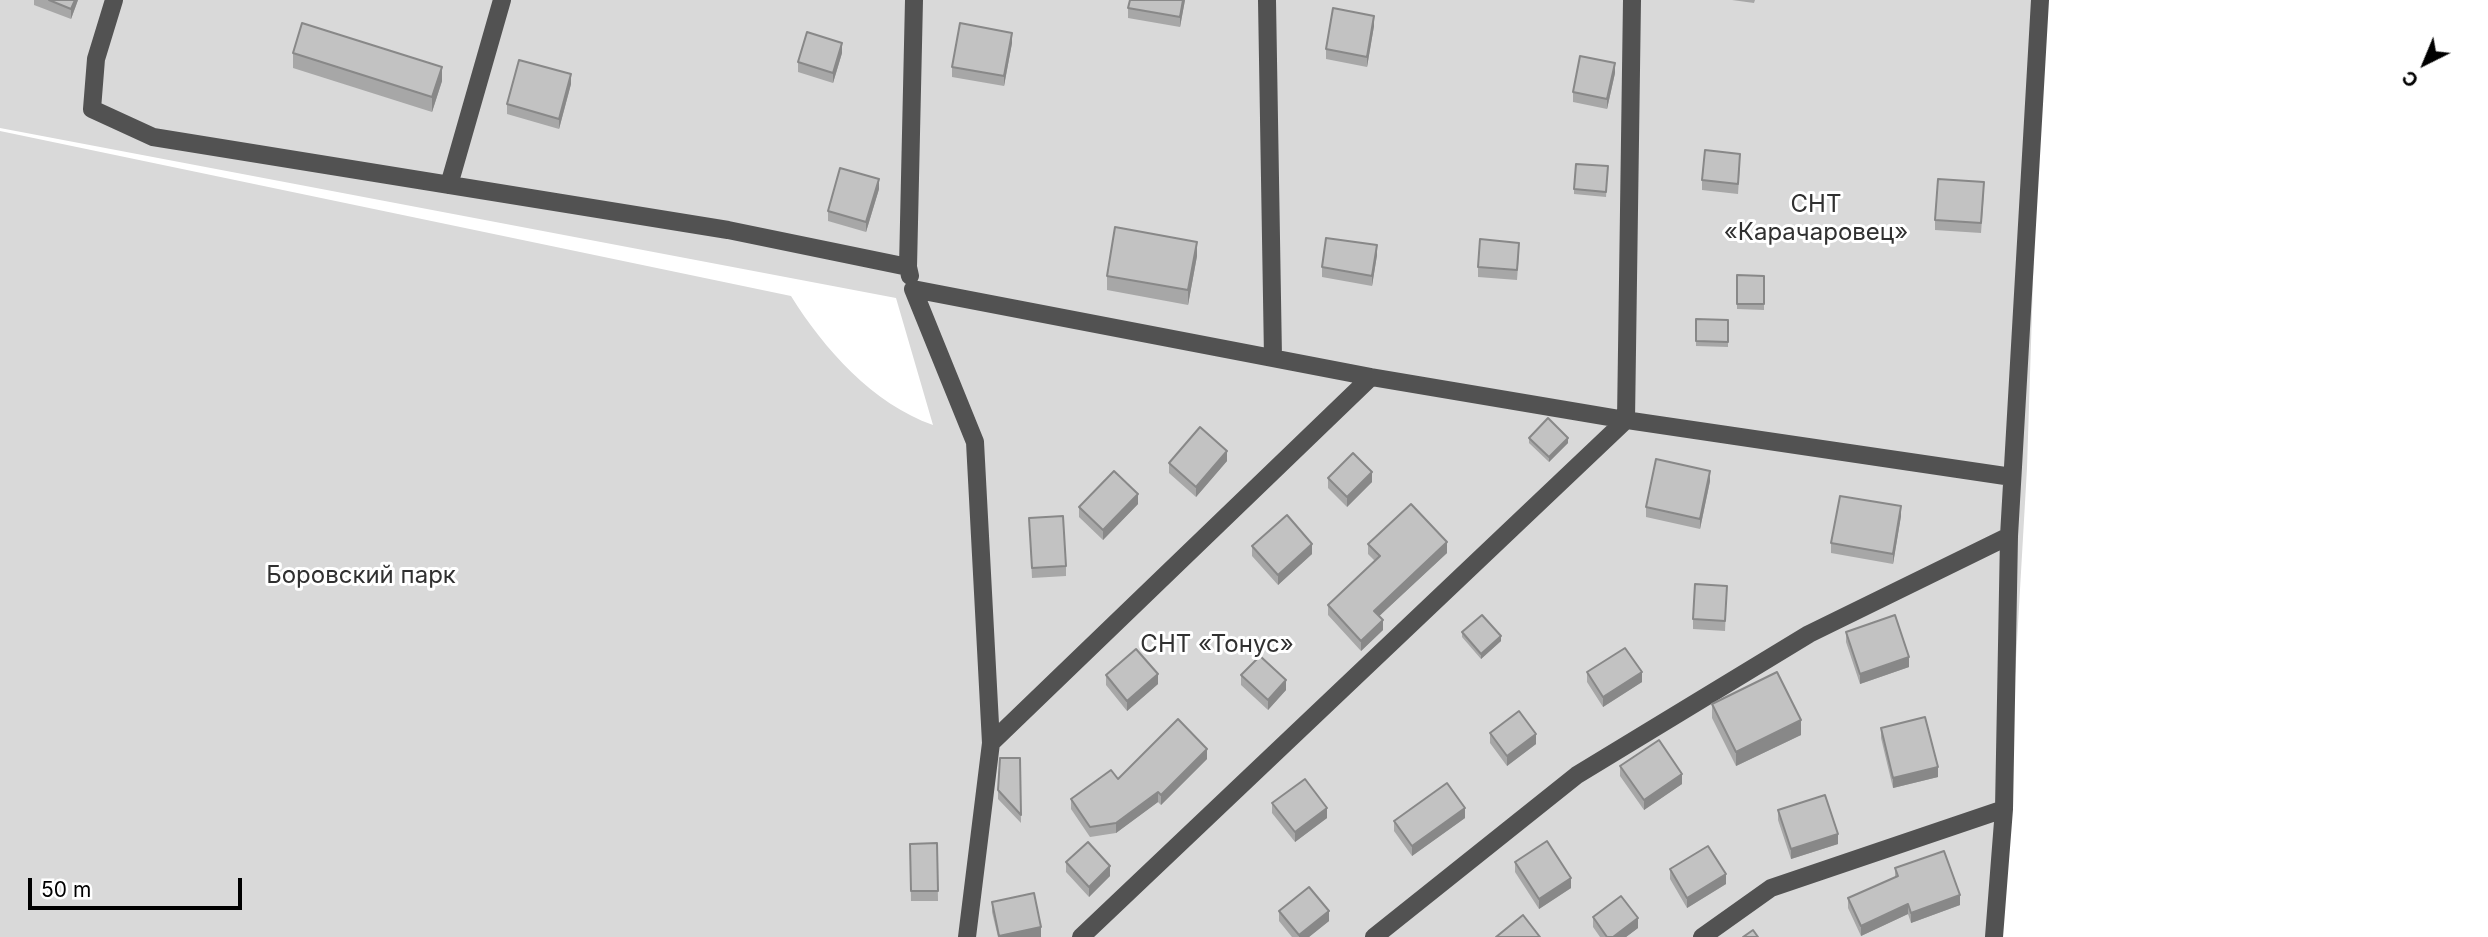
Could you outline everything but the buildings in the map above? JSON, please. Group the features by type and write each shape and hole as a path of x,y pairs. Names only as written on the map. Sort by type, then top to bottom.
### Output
{"street":[{"path":"114,0 96,59 92,109 153,137 729,230 908,267"},
{"path":"449,185 502,0"},
{"path":"914,0 908,267 913,289 975,442 991,743 967,937"},
{"path":"1267,0 1273,357"},
{"path":"1081,937 1626,420 1632,0"},
{"path":"1994,937 2004,809 2009,536 2040,0"},
{"path":"913,289 1371,377 1626,420 2012,477"},
{"path":"991,743 1371,377"},
{"path":"1374,937 1577,775 1809,634 2009,536"},
{"path":"1702,937 1771,888 2004,809"}],"green space":[{"path":"0,0 2042,0 2027,468 2000,937 0,937 0,131 791,296 835,355 870,389 911,416 933,425 896,298 0,128"}],"park label":[{"name":"СНТ «Карачаровец»","path":"1816,219"},
{"name":"Боровский парк","path":"361,576"},
{"name":"СНТ «Тонус»","path":"1217,645"}]}
